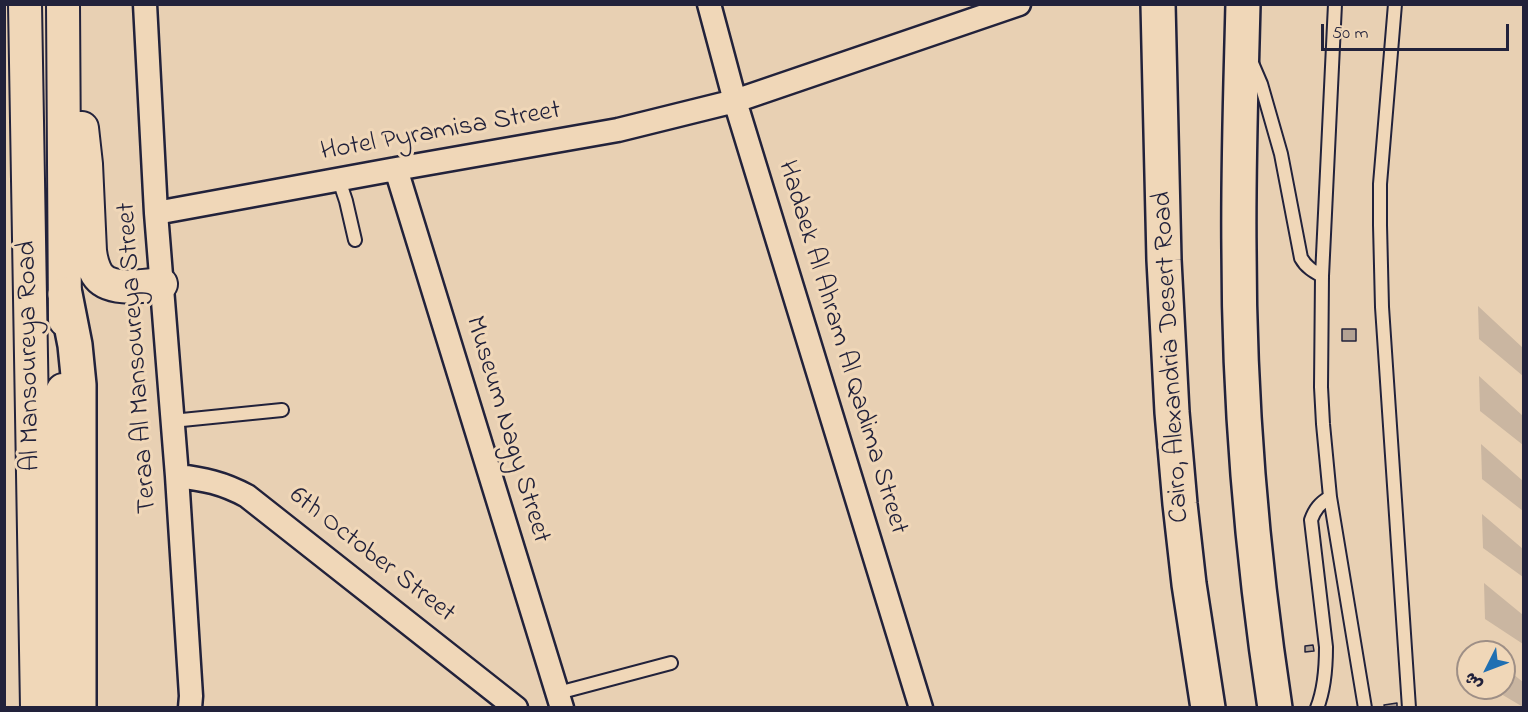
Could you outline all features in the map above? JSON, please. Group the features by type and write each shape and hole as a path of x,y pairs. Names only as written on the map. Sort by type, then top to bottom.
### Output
{"highway":[{"name":"Cairo, Alexandria Desert Road","path":"1158,4 1164,260 1172,412 1189,584 1208,708"},
{"path":"1244,4 1239,149 1241,354 1256,559 1275,708"},
{"path":"65,294 75,345 79,385 79,708"}],"main road":[{"name":"Al Mansoureya Road","path":"57,708 65,294 63,4"},
{"name":"Al Mansoureya Road","path":"18,7 37,708"},
{"path":"64,64 73,89 81,124 86,164 90,251 95,270 98,276 110,285 161,284"}],"street":[{"name":"Teraa Al Mansoureya Street","path":"145,4 156,213 177,476 190,708"},
{"name":"Hadaek Al Ahram Al Qadima Street","path":"709,4 735,101 921,708"},
{"name":"Hotel Pyramisa Street","path":"156,213 618,130 735,101 974,13 1019,4"},
{"name":"Museum Nagy Street","path":"396,169 560,700"},
{"name":"6th October Street","path":"177,476 215,482 247,496 516,708"}],"lane":[{"path":"1335,4 1322,276 1321,387 1330,497 1365,708"},
{"path":"1395,4 1380,184 1380,266 1409,708"},
{"path":"1242,47 1261,84 1281,154 1301,258 1305,265 1322,276"},
{"path":"339,180 355,240"},
{"path":"172,421 282,410"},
{"path":"1317,708 1323,685 1326,647 1311,520 1314,510 1330,497"},
{"path":"560,700 671,663"}],"shaded area":[{"path":"1478,306 1523,348 1523,376 1479,339"},
{"path":"1479,376 1523,416 1523,445 1480,411"},
{"path":"1481,444 1523,481 1523,511 1482,479"},
{"path":"1482,514 1523,549 1523,577 1483,548"},
{"path":"1484,583 1523,615 1523,644 1485,619"},
{"path":"1516,676 1523,682 1523,707 1511,700 1516,700"}],"building":[{"path":"1342,329 1356,329 1356,341 1342,341"},
{"path":"1313,645 1314,651 1305,652 1305,646"},
{"path":"1397,703 1397,708 1385,708 1384,705"}]}
